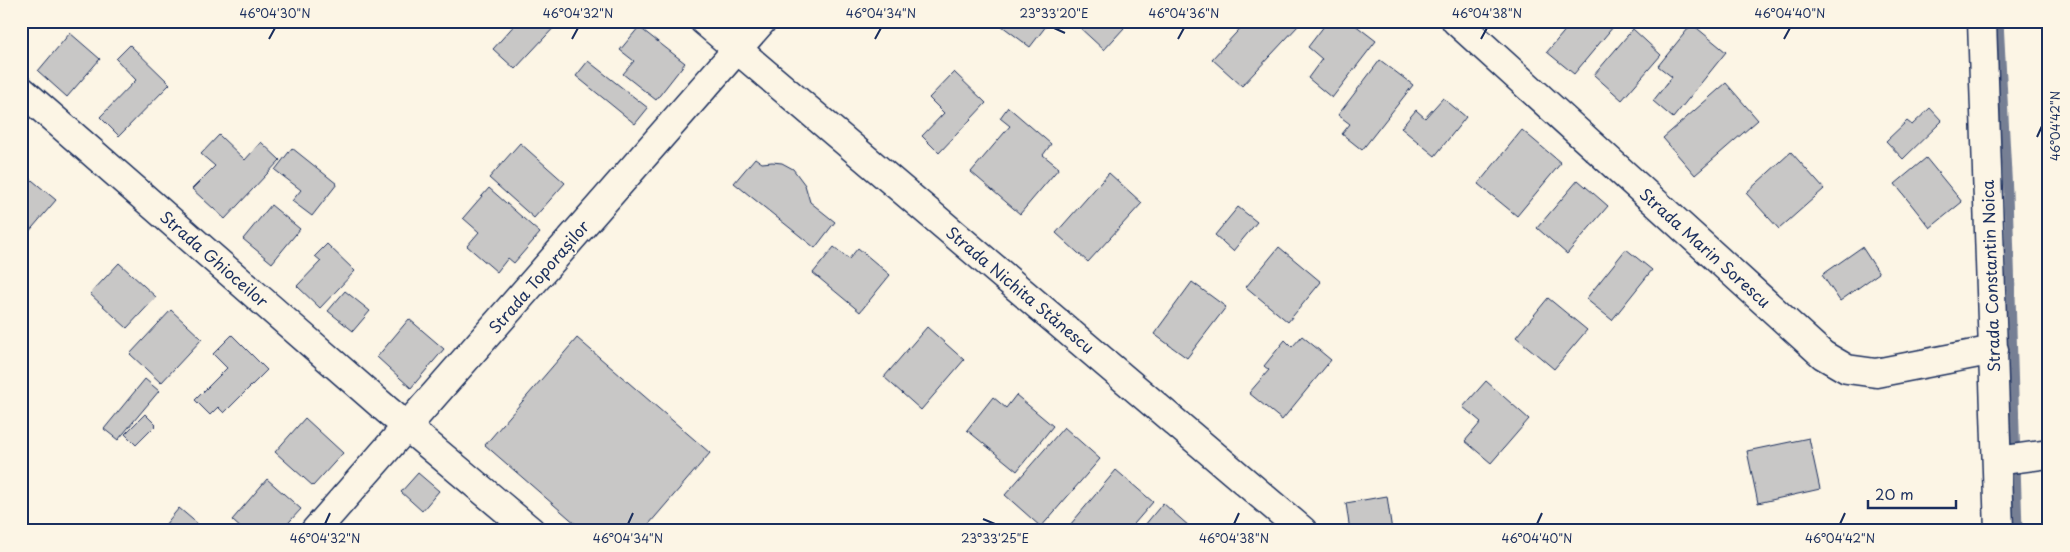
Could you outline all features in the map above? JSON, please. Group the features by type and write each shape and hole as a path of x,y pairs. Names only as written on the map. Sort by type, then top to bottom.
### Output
{"street":[{"name":"Strada Nichita Stănescu","path":"704,21 1303,531"},
{"name":"Strada Toporașilor","path":"315,531 762,21"},
{"name":"Strada Marin Sorescu","path":"1456,21 1823,355 1847,369 1876,373 1994,350"},
{"name":"Strada Constantin Noica","path":"1982,21 1999,531"},
{"name":"Strada Ghioceilor","path":"21,90 408,427 531,531"},
{"path":"1997,461 2049,454"}],"building":[{"path":"518,21 560,21 515,69 493,49"},
{"path":"1000,21 1050,21 1030,47 998,23"},
{"path":"1083,21 1117,21 1124,28 1104,50 1078,26"},
{"path":"1247,21 1293,21 1298,26 1242,86 1212,59"},
{"path":"1328,21 1350,21 1376,41 1332,98 1308,78 1322,59 1308,47"},
{"path":"1573,21 1618,21 1574,74 1547,52"},
{"path":"1875,21 1889,21 1882,28"},
{"path":"1692,24 1726,52 1673,118 1653,101 1672,77 1658,66"},
{"path":"639,27 685,63 656,100 623,74 634,61 620,50"},
{"path":"1633,29 1661,55 1622,100 1594,75"},
{"path":"70,33 100,59 67,97 38,71"},
{"path":"130,45 170,84 119,136 100,117 136,80 116,59"},
{"path":"1380,60 1413,85 1362,150 1342,134 1350,124 1338,115"},
{"path":"588,61 648,108 635,124 576,76"},
{"path":"954,72 986,103 939,153 922,136 944,113 929,98"},
{"path":"1726,83 1758,120 1695,175 1663,138"},
{"path":"1443,98 1466,117 1435,156 1401,128 1416,110 1425,118"},
{"path":"1008,107 1051,144 1043,155 1059,168 1020,214 971,172 1010,126 1000,118"},
{"path":"1930,108 1942,121 1903,159 1886,141 1907,121 1912,125"},
{"path":"1522,130 1561,163 1517,216 1478,184"},
{"path":"219,135 245,160 261,142 280,160 225,219 192,189 215,166 201,154"},
{"path":"520,143 565,183 534,218 489,178"},
{"path":"292,148 337,184 312,216 292,201 301,190 275,170"},
{"path":"1791,152 1824,189 1779,229 1746,193"},
{"path":"755,158 762,163 782,163 793,169 805,185 810,202 835,222 815,248 734,183"},
{"path":"1926,158 1962,202 1930,228 1895,184"},
{"path":"21,171 56,200 21,241"},
{"path":"1109,173 1142,203 1088,262 1056,233"},
{"path":"1578,180 1608,206 1567,254 1537,228"},
{"path":"489,188 540,233 514,263 508,258 497,272 467,246 479,232 463,218"},
{"path":"271,205 300,229 272,263 243,239"},
{"path":"1238,207 1257,222 1233,251 1215,235"},
{"path":"327,244 355,271 320,308 297,286 321,261 315,256"},
{"path":"834,247 849,259 858,248 890,275 860,312 813,273"},
{"path":"1279,247 1321,282 1288,322 1246,287"},
{"path":"1862,247 1879,273 1840,301 1822,275"},
{"path":"1626,249 1652,270 1612,320 1586,299"},
{"path":"119,263 156,297 127,328 90,294"},
{"path":"1192,282 1226,307 1187,358 1154,334"},
{"path":"345,291 370,311 353,331 328,311"},
{"path":"1548,298 1587,330 1554,369 1516,337"},
{"path":"171,310 202,339 161,383 130,354"},
{"path":"409,319 444,349 411,388 377,357"},
{"path":"927,327 964,360 921,410 884,377"},
{"path":"232,335 267,370 224,413 218,407 210,415 195,400 227,368 213,354"},
{"path":"1302,336 1331,360 1282,420 1249,393 1269,370 1264,366 1285,340 1292,347"},
{"path":"577,338 710,453 643,531 584,531 485,445"},
{"path":"145,379 159,391 118,440 104,429"},
{"path":"1486,381 1529,419 1491,463 1465,441 1481,422 1463,407"},
{"path":"1016,395 1053,426 1017,471 967,430 993,397 1006,408"},
{"path":"145,414 156,425 136,445 125,434"},
{"path":"305,418 343,453 313,486 275,452"},
{"path":"1064,427 1100,459 1041,527 1005,495"},
{"path":"1809,438 1820,489 1758,503 1747,451"},
{"path":"1116,470 1153,502 1128,531 1077,531 1070,525"},
{"path":"418,473 439,491 422,511 401,492"},
{"path":"267,479 301,509 281,531 244,531 232,520"},
{"path":"1387,496 1392,531 1350,531 1346,503"},
{"path":"1163,503 1190,527 1187,531 1140,531"},
{"path":"179,508 206,531 160,531"}],"waterway":[{"path":"1999,21 2008,193 2018,531"}]}
